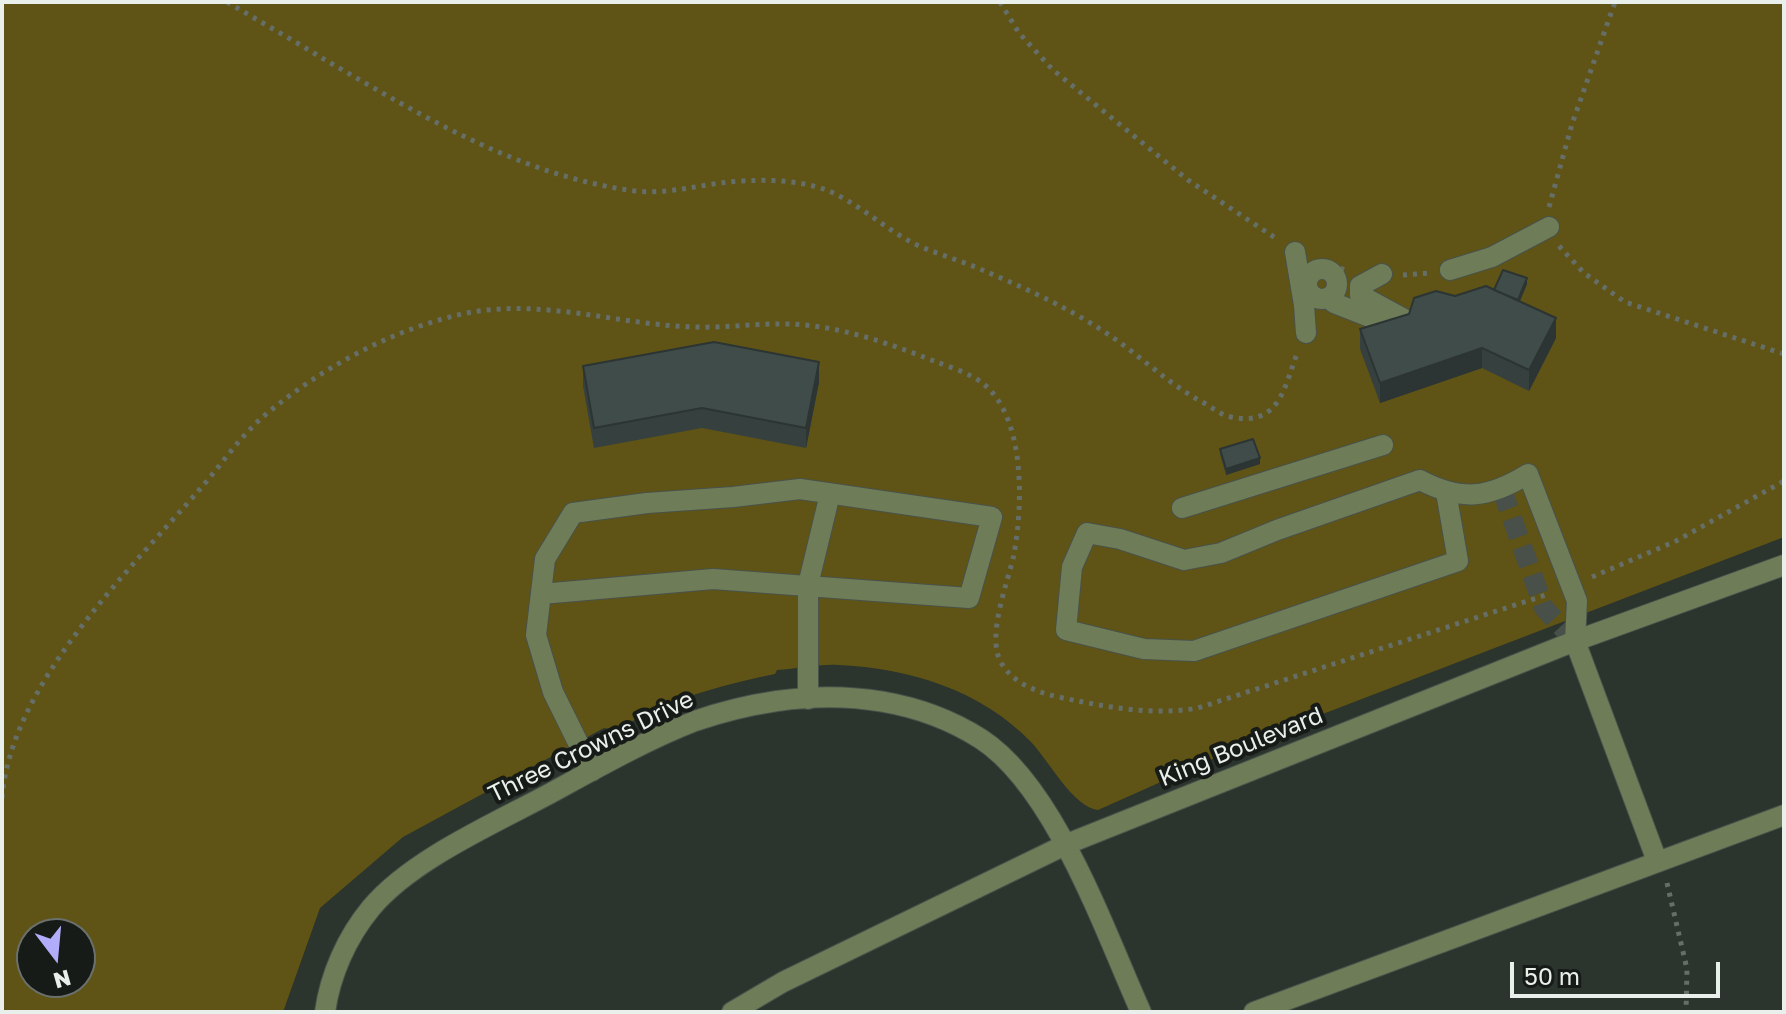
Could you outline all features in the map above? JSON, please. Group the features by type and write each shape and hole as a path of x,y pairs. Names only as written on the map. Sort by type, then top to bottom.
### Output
{"street":[{"path":"1450,270 1492,257 1549,227"},
{"path":"1295,252 1306,333"},
{"path":"1326,301 1390,325 1400,333 1407,331 1409,323 1406,320 1360,295 1360,286 1382,274"},
{"path":"1357,311 1365,337"},
{"path":"1182,508 1383,445"},
{"path":"1446,492 1458,561 1194,651 1144,649 1066,630 1072,567 1087,533 1120,539 1184,560 1221,553 1420,480 1446,492 1467,495 1502,490 1528,474 1577,601 1575,641 1657,861"},
{"path":"541,594 713,579 969,598 992,517 800,489 573,513 545,559 536,635 553,692 592,771"},
{"path":"808,699 808,585 830,494"},
{"name":"King Boulevard","path":"732,1012 783,982 1067,844 1575,641 1784,565"},
{"name":"Three Crowns Drive","path":"325,1012 327,996 341,956 371,908 399,880 452,847 592,771 693,722 726,711 777,701 863,698 897,703 942,718 978,737 1015,767 1067,844 1141,1012"},
{"path":"1254,1012 1784,815"}],"path":[{"path":"227,2 407,108 465,138 550,171 617,188 647,192 766,180 824,189 849,201 911,242 978,268 1086,320 1177,389 1228,417 1258,415 1276,405 1284,396 1306,333"},
{"path":"1000,2 1019,33 1053,70 1188,180 1295,252 1355,272 1401,275 1450,270"},
{"path":"1615,2 1572,124 1546,218 1549,227 1573,264 1625,302 1784,354"},
{"path":"1657,861 1671,891 1687,969 1686,1012"}],"shaded area":[{"path":"2,2 1784,2 1784,537 1255,740 1098,810 1080,801 1031,742 990,708 942,685 917,677 865,667 830,665 777,670 775,674 675,701 620,727 604,728 403,837 320,908 283,1012 2,1012"}],"building":[{"path":"1503,270 1527,278 1518,300 1494,290"},
{"path":"1486,286 1556,318 1529,370 1482,348 1380,383 1360,329 1409,314 1414,298 1436,291 1455,296"},
{"path":"714,342 819,362 806,428 702,408 594,428 583,366"},
{"path":"1253,439 1260,458 1226,469 1220,449"}],"tunnel":[{"path":"1502,490 1544,608 1575,641"}]}
